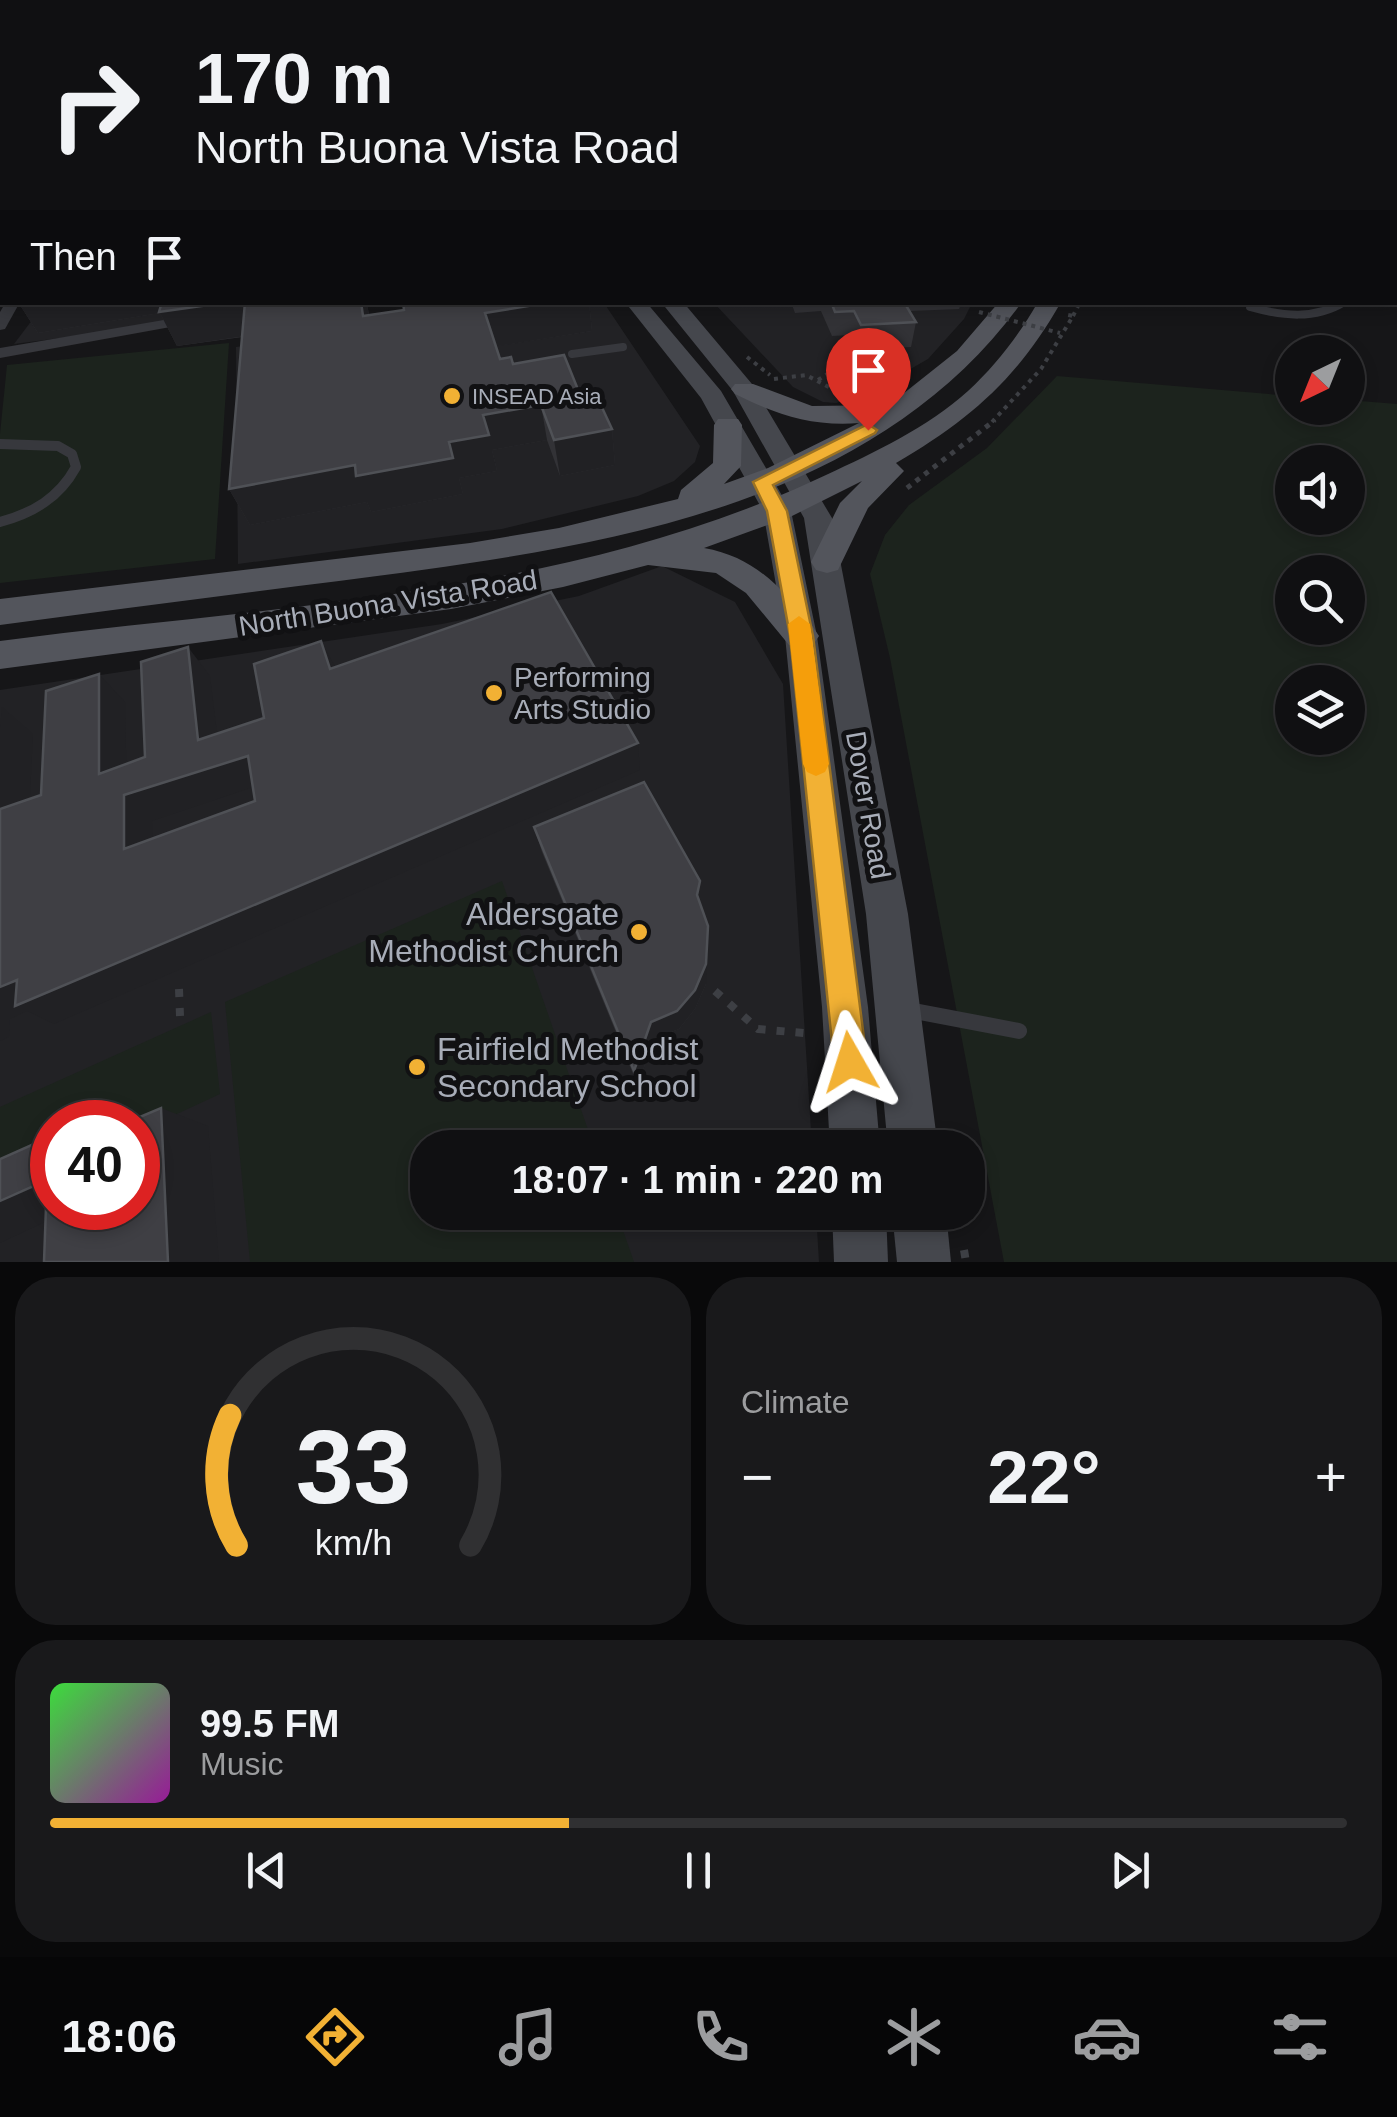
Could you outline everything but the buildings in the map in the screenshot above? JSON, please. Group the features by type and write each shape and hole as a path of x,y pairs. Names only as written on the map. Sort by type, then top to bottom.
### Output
{"main road":[{"name":"North Buona Vista Road","path":"0,655 445,599 628,558 801,483 951,373 990,333 1010,305"},
{"name":"North Buona Vista Road","path":"801,483 839,483 951,418 1064,312"},
{"path":"744,389 805,416 834,418 900,410"},
{"path":"827,562 854,503 951,418"},
{"path":"674,508 704,490 727,466 728,426"},
{"name":"North Buona Vista Road","path":"0,612 488,552 589,533 674,508 770,497"},
{"path":"628,558 680,556 722,563 756,580 801,636"}],"street":[{"path":"638,305 712,396 770,497"},
{"name":"Dover Road","path":"674,305 744,389 818,518 900,1008 911,1130"},
{"path":"0,353 214,316"},
{"name":"Dover Road","path":"770,497 801,636 846,1025 854,1130"},
{"path":"859,1230 861,1262"},
{"path":"921,1230 924,1262"}],"lane":[{"path":"1250,305 1265,312 1306,315 1334,310 1340,305"},
{"path":"572,354 624,347"},
{"path":"0,444 58,446 72,454 76,467 69,483 56,496 37,509 0,522"},
{"path":"900,1008 1019,1031"}],"path":[{"path":"972,317 978,305"},
{"path":"978,312 1060,333"},
{"path":"904,491 996,421 1053,356 1064,312"},
{"path":"746,356 787,388"},
{"path":"822,382 816,381 855,356"},
{"path":"774,379 806,375 837,389 850,404"},
{"path":"179,989 180,1016"},
{"path":"715,991 758,1029 822,1034"}],"shaded area":[{"path":"43,305 316,305 14,344"},
{"name":"INSEAD Asia","path":"526,305 605,305 700,446 695,462 674,481 638,496 502,529 238,564 236,347"},
{"path":"716,305 971,305 964,319 928,359 867,394 836,403 823,402 793,387"},
{"path":"229,343 215,559 0,583 0,434 7,365"},
{"path":"1057,376 1275,395 1275,425 1365,425 1365,401 1397,404 1397,1262 1004,1262 985,1161 985,1130 979,1130 890,658 870,574 885,535 909,505 987,448"},
{"path":"662,566 735,602 783,684 811,1130 410,1130 410,1230 817,1230 819,1262 0,1262 0,690 442,624 579,596"},
{"name":"Fairfield Methodist Secondary School","path":"502,881 588,1130 410,1130 410,1230 623,1230 634,1262 250,1262 225,1002"},
{"path":"211,1012 220,1094 160,1122 160,1100 30,1100 30,1180 0,1193 0,1107"}],"slow traffic":[{"path":"799,624 816,764"}],"place":[{"name":"INSEAD Asia","path":"452,396"},
{"name":"Performing Arts Studio","path":"494,693"},
{"name":"Aldersgate Methodist Church","path":"639,932"},
{"name":"Fairfield Methodist Secondary School","path":"417,1067"}],"route":[{"path":"850,1062 801,636 777,511 762,482 868,430"}]}
